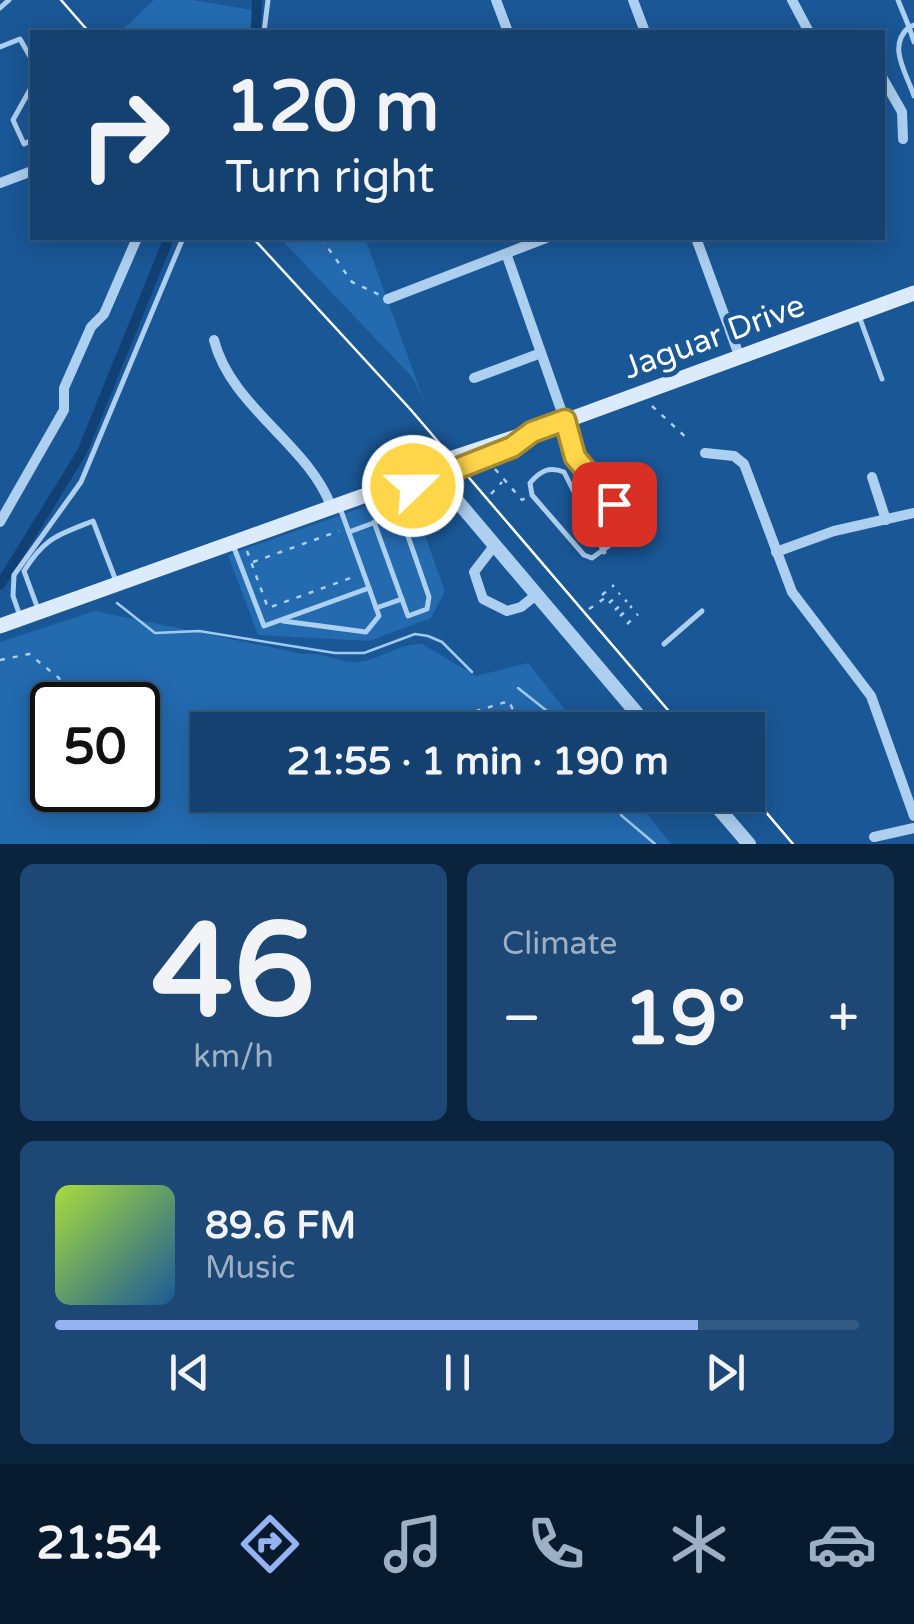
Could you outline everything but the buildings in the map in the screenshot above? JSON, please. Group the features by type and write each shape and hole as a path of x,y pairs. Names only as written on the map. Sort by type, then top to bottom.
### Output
{"main road":[{"name":"Jaguar Drive","path":"375,492 386,480 508,436 532,432 914,293"},
{"name":"Jaguar Drive","path":"0,626 232,542 336,510 422,475 437,477 512,447 532,432"}],"street":[{"path":"496,0 507,30"},
{"path":"633,0 641,30"},
{"path":"792,0 808,30"},
{"path":"885,81 902,112 903,139"},
{"path":"0,183 30,171"},
{"path":"0,522 64,410 64,388 91,327 104,314 136,240"},
{"path":"388,298 542,240"},
{"path":"697,240 740,358"},
{"path":"507,256 565,420"},
{"path":"214,340 224,368 320,482 336,510"},
{"path":"474,378 541,353"},
{"path":"705,453 734,456 744,464 797,600 866,686 914,816"},
{"path":"437,477 636,712"},
{"path":"872,477 886,520"},
{"path":"776,552 914,513"},
{"path":"494,546 474,572 484,598 507,611 522,607 536,595"},
{"path":"722,812 749,844"},
{"path":"874,836 914,828"}],"lane":[{"path":"0,8 9,0"},
{"path":"264,30 268,0"},
{"path":"898,0 914,42"},
{"path":"911,26 900,35 897,48 914,96"},
{"path":"0,47 20,40 30,57"},
{"path":"30,90 13,120 24,144 30,141"},
{"path":"21,619 13,596 14,575 80,482 181,240"},
{"path":"858,314 882,380"},
{"path":"565,420 575,457 634,528 604,552 592,558 567,538 532,495 530,483 537,475 555,469 564,472 604,552"},
{"path":"280,620 366,632 379,616 349,532 336,510"},
{"path":"349,532 374,522 400,513 430,598 427,609 408,616 374,522"},
{"path":"39,612 24,571 46,539 93,521 117,584"},
{"path":"232,542 264,626 369,588"},
{"path":"376,608 402,599"},
{"path":"664,644 702,611"}],"path":[{"path":"322,240 352,282 388,298"},
{"path":"652,406 690,440"},
{"path":"490,464 522,500 526,498"},
{"path":"491,494 504,480"},
{"path":"252,563 340,530 336,510"},
{"path":"293,534 298,546"},
{"path":"247,551 268,608 357,576"},
{"path":"589,609 614,585"},
{"path":"609,603 620,593"},
{"path":"615,610 627,600"},
{"path":"620,616 632,606"},
{"path":"627,624 638,614"},
{"path":"0,660 29,654 60,682"},
{"path":"476,712 509,702 512,712"}],"shaded area":[{"path":"154,0 193,0 253,10 250,30 122,30"},
{"path":"282,240 366,240 424,401 412,377"},
{"path":"409,491 445,591 431,618 369,641 258,635 228,555"},
{"path":"95,611 352,662 422,644 476,676 528,663 567,712 190,712 190,812 646,812 671,844 0,844 0,642"}],"waterway":[{"path":"256,30 257,0"},
{"path":"0,585 82,452 168,240"},
{"path":"117,603 155,633 199,631 335,653 364,653 415,634 428,636 442,642 472,672"},
{"path":"518,688 548,712"},
{"path":"620,812 655,844"}],"tram line":[{"path":"61,0 87,30"},
{"path":"255,240 411,410 670,712"},
{"path":"765,811 793,844"}],"route":[{"path":"413,486 512,447 532,432 565,420 566,436 575,457 614,504"}]}
